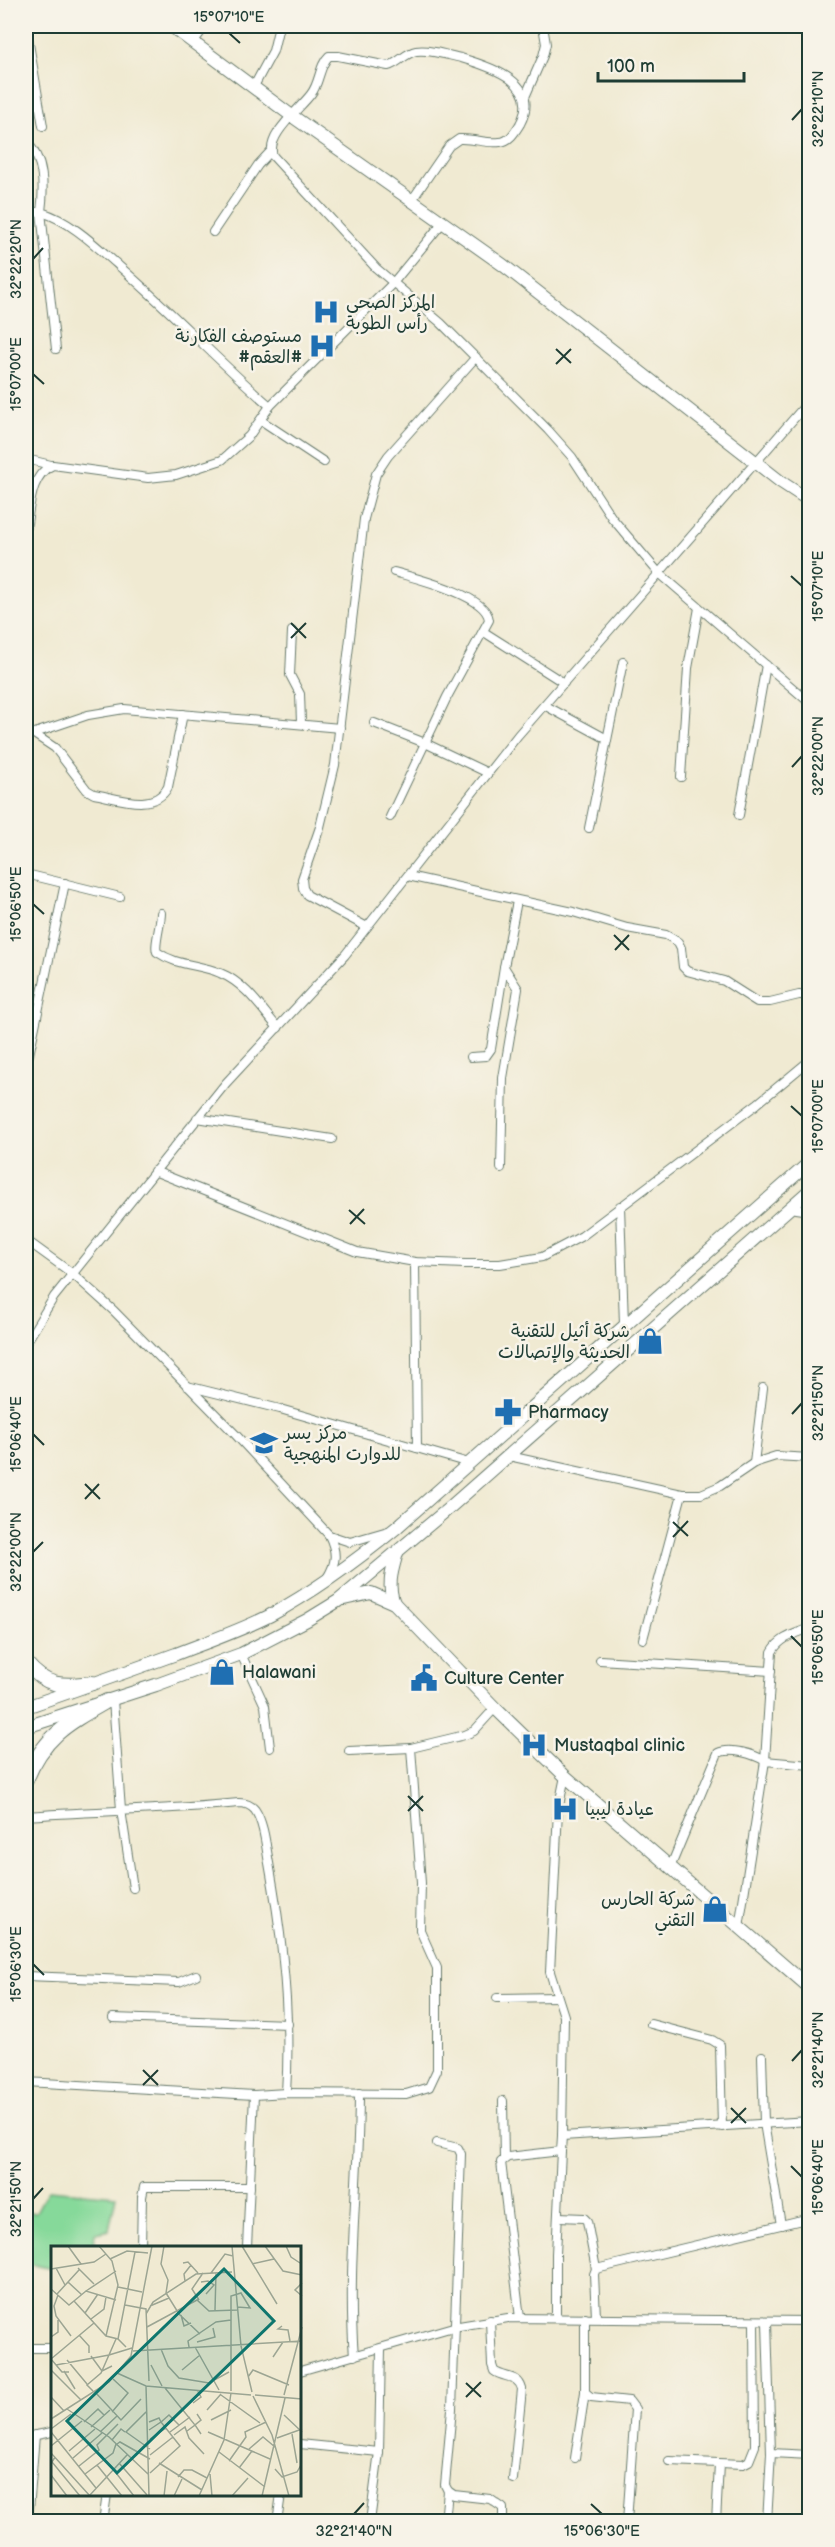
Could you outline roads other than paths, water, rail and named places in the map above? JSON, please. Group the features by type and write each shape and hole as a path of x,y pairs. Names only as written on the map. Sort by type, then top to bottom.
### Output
{"main road":[{"path":"171,26 292,116 512,272 781,482 810,501"},
{"path":"26,1707 233,1632 268,1616 322,1585 396,1528 624,1324 810,1162"},
{"path":"26,1728 241,1654 307,1620 338,1601 509,1456 810,1190"},
{"path":"706,1252 722,1267"},
{"path":"396,1553 390,1578 390,1593 394,1603 495,1708 565,1776 810,1988"},
{"path":"338,1601 371,1593 394,1603"},
{"path":"26,1663 40,1678 48,1682 69,1686 92,1683"},
{"path":"26,1780 36,1757 54,1734 69,1722 110,1700"}],"street":[{"path":"26,26 43,126"},
{"path":"193,43 205,26"},
{"path":"253,87 273,51 279,26"},
{"path":"412,200 449,146 459,139 501,142 509,138 522,121 525,97 546,44 543,26"},
{"path":"213,232 258,165 271,151 277,133 312,93 317,85 324,60 331,55 388,66 413,51 448,55 496,69 517,86 525,97"},
{"path":"26,142 35,151 40,164 41,212 56,349"},
{"path":"271,151 291,176 393,283 441,322 515,394 572,457 612,518 658,572 810,703"},
{"path":"26,212 41,212 56,216 105,254 154,296 228,370 270,406"},
{"path":"26,459 148,478 176,475 222,459 262,421 270,406 393,283 443,222"},
{"path":"368,927 314,899 303,888 302,879 320,826 335,765 359,552 369,496 376,474 388,456 476,357"},
{"path":"26,1343 54,1297 197,1118 242,1065 368,927 488,773 658,572 810,400"},
{"path":"262,421 324,462"},
{"path":"26,529 35,482 45,468 53,465"},
{"path":"390,817 456,680 489,620 488,611 483,607 443,586 394,572"},
{"path":"681,777 688,668 699,608"},
{"path":"292,631 290,675 300,694 301,723"},
{"path":"484,632 564,683"},
{"path":"589,828 623,662"},
{"path":"739,815 766,665"},
{"path":"546,706 607,739"},
{"path":"30,735 78,717 124,709 340,728"},
{"path":"30,735 56,748 87,790 94,794 148,803 164,795 168,787 183,714"},
{"path":"374,723 488,773"},
{"path":"26,874 120,897"},
{"path":"408,876 573,912 627,928 666,935 678,942 683,967 687,971 724,981 757,1002 810,995"},
{"path":"29,1055 65,883"},
{"path":"471,1057 486,1056 491,1049 517,901"},
{"path":"161,913 160,930 155,946 157,952 187,966 221,974 242,987 278,1028"},
{"path":"501,1167 503,1078 518,989 504,967"},
{"path":"154,1172 357,1252 416,1262 500,1264 542,1257 582,1236 757,1104 810,1060"},
{"path":"197,1118 332,1139"},
{"path":"620,1206 624,1324"},
{"path":"790,1208 810,1211"},
{"path":"26,1240 73,1274 114,1311 329,1535 335,1549 335,1563 322,1585"},
{"path":"416,1262 417,1448"},
{"path":"187,1386 280,1409 469,1463"},
{"path":"754,1463 763,1388"},
{"path":"509,1456 682,1494 700,1494 720,1486 754,1463 776,1456 810,1458"},
{"path":"643,1640 682,1494"},
{"path":"329,1535 350,1542 396,1528"},
{"path":"739,1927 765,1761 772,1652 777,1643 810,1628"},
{"path":"241,1654 265,1706 270,1748"},
{"path":"600,1660 771,1671"},
{"path":"110,1700 121,1810 133,1888"},
{"path":"349,1751 411,1748 465,1735 474,1731 495,1708"},
{"path":"26,2082 254,2095 396,2094 419,2091 429,2087 437,2070 437,1968 420,1930 421,1883 411,1748"},
{"path":"670,1868 718,1753 724,1750 751,1755 765,1761 810,1765"},
{"path":"556,2317 564,2016 550,1972 558,1810 565,1776"},
{"path":"26,1816 173,1809 238,1803 254,1808 265,1844 280,1922 288,2024 286,2093"},
{"path":"26,1976 179,1982 196,1975"},
{"path":"496,1998 557,1996"},
{"path":"113,2018 288,2024"},
{"path":"651,2024 712,2040 720,2045 722,2127"},
{"path":"762,2056 764,2123 781,2225"},
{"path":"354,2355 351,2280 359,2153 359,2093"},
{"path":"247,2246 254,2095"},
{"path":"503,2101 504,2158 501,2162 501,2175 520,2318"},
{"path":"562,2136 810,2121"},
{"path":"437,2143 453,2145 461,2154 453,2328 452,2409 445,2485 448,2491 445,2522"},
{"path":"504,2158 561,2151"},
{"path":"141,2246 144,2187 250,2187"},
{"path":"559,2217 587,2220 596,2269 594,2274 596,2318"},
{"path":"596,2269 810,2218"},
{"path":"302,2370 453,2328 490,2320 556,2317 754,2322 810,2321"},
{"path":"575,2458 585,2392 585,2318"},
{"path":"490,2320 494,2372 520,2381 522,2389 513,2480"},
{"path":"669,2461 746,2463 754,2450 756,2360 754,2322"},
{"path":"767,2322 771,2453 767,2522"},
{"path":"26,2348 51,2348"},
{"path":"370,2522 379,2452 381,2349"},
{"path":"585,2392 591,2397 629,2401 635,2409 627,2522"},
{"path":"28,2522 30,2436 51,2432"},
{"path":"302,2444 379,2452"},
{"path":"771,2453 810,2455"},
{"path":"716,2522 719,2464"},
{"path":"448,2491 461,2496 496,2501 503,2508 503,2522"},
{"path":"103,2522 107,2496"},
{"path":"278,2522 281,2496"}],"place":[{"name":"المركز الصحي رأس الطوبة","path":"326,312"},
{"name":"مستوصف الفكارنة #العقم#","path":"322,346"},
{"name":"شركة أثيل للتقنية الحديثة والإتصالات","path":"650,1341"},
{"name":"Pharmacy","path":"508,1412"},
{"name":"مركز يسر للدوارت المنهجية","path":"264,1443"},
{"name":"Halawani","path":"222,1672"},
{"name":"Culture Center","path":"424,1678"},
{"name":"Mustaqbal clinic","path":"534,1745"},
{"name":"عيادة ليبيا","path":"565,1809"},
{"name":"شركة الحارس التقني","path":"715,1909"}]}
